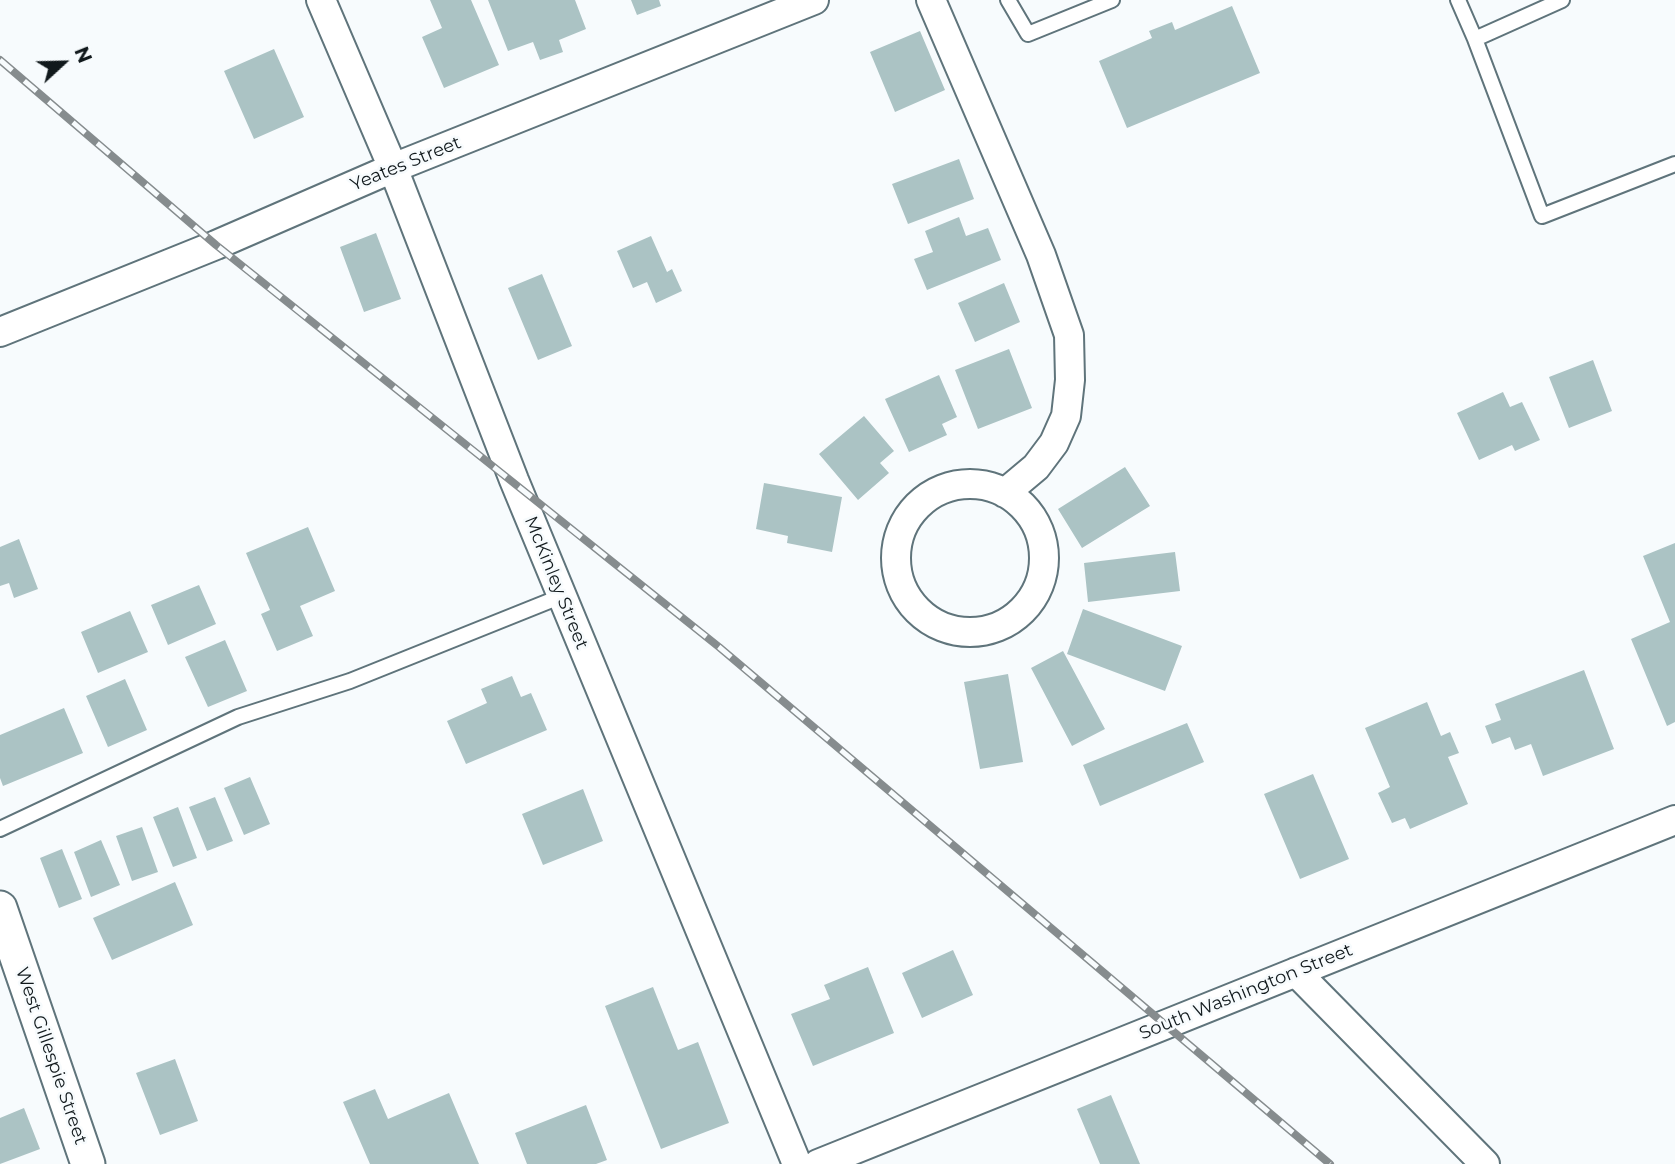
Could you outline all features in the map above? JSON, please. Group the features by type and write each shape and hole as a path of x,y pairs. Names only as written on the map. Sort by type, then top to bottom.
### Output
{"street":[{"name":"McKinley Street","path":"321,0 393,168 562,596 797,1164"},
{"name":"Yeates Street","path":"0,332 216,245 393,168 814,0"},
{"path":"931,0 1041,255 1069,335 1070,380 1066,416 1054,443 1036,467 1005,492"},
{"path":"957,484 982,484 1005,492 1024,507 1038,528 1044,552 1042,576 1032,599 1016,617 995,629 970,633 946,629 925,617 908,599 897,577 895,552 901,528 914,508 934,492 957,484"},
{"name":"South Washington Street","path":"818,1164 1675,820"},
{"name":"West Gillespie Street","path":"0,908 88,1164"},
{"path":"1296,972 1485,1164"}],"lane":[{"path":"1008,0 1028,34 1112,0"},
{"path":"1458,0 1542,216 1675,164"},
{"path":"1475,39 1563,0"},
{"path":"0,829 238,717 350,681 562,596"}],"building":[{"path":"430,0 471,0 499,65 444,88 422,37 442,28"},
{"path":"488,0 575,0 586,29 559,40 563,52 540,60 533,42 508,51"},
{"path":"631,0 659,0 661,6 637,15"},
{"path":"1232,6 1260,73 1127,128 1099,61 1152,38 1149,31 1172,22 1175,30"},
{"path":"920,31 945,90 895,112 870,52"},
{"path":"274,49 304,117 254,139 224,71"},
{"path":"959,159 974,199 908,224 892,184"},
{"path":"959,217 966,236 988,228 1001,260 927,290 914,259 933,252 925,231"},
{"path":"376,233 401,299 364,312 340,247"},
{"path":"651,236 667,272 672,269 682,291 656,303 647,282 633,288 617,251"},
{"path":"542,274 572,346 538,360 508,288"},
{"path":"1004,283 1020,322 975,342 958,303"},
{"path":"1009,349 1032,408 978,429 955,370"},
{"path":"1593,360 1612,411 1569,428 1549,377"},
{"path":"939,375 957,417 942,424 947,435 909,452 885,399"},
{"path":"1503,392 1510,407 1522,402 1540,440 1515,451 1512,445 1479,460 1457,413"},
{"path":"864,416 894,451 880,463 889,473 858,500 819,454"},
{"path":"1125,467 1150,506 1082,548 1058,509"},
{"path":"764,483 842,497 832,552 787,543 788,536 756,529"},
{"path":"308,527 335,591 300,606 313,636 277,651 261,614 270,610 246,553"},
{"path":"19,539 38,589 14,598 9,583 0,586 0,547"},
{"path":"1675,543 1675,722 1667,726 1631,639 1670,622 1643,556"},
{"path":"1175,552 1180,591 1088,602 1084,563"},
{"path":"199,585 216,624 168,645 151,605"},
{"path":"1083,609 1182,646 1165,691 1067,654"},
{"path":"130,611 148,652 98,673 81,632"},
{"path":"225,640 247,691 208,707 185,657"},
{"path":"1063,651 1105,729 1072,746 1031,668"},
{"path":"1584,670 1614,749 1543,776 1531,744 1515,750 1510,737 1492,744 1485,726 1501,720 1495,704"},
{"path":"1008,674 1023,762 980,769 964,682"},
{"path":"512,676 521,697 531,693 547,730 466,764 447,721 487,703 481,689"},
{"path":"125,679 147,730 108,747 86,696"},
{"path":"1427,702 1441,736 1450,732 1459,753 1448,757 1468,804 1410,829 1405,818 1392,823 1378,793 1390,787 1365,728"},
{"path":"64,708 83,753 3,786 0,778 0,735"},
{"path":"1187,723 1204,762 1100,806 1083,765"},
{"path":"1313,774 1349,859 1300,879 1264,794"},
{"path":"250,777 270,824 244,835 224,788"},
{"path":"583,789 603,841 543,865 522,814"},
{"path":"215,797 233,841 207,851 189,807"},
{"path":"178,807 197,858 173,867 153,817"},
{"path":"142,827 158,872 132,881 116,836"},
{"path":"101,840 120,885 91,897 74,852"},
{"path":"62,849 82,899 59,908 40,858"},
{"path":"175,882 193,925 112,960 93,918"},
{"path":"953,950 973,995 922,1018 902,973"},
{"path":"868,967 894,1033 813,1066 791,1014 830,999 824,985"},
{"path":"653,987 678,1050 698,1042 729,1123 661,1149 605,1006"},
{"path":"175,1059 198,1121 160,1135 136,1073"},
{"path":"375,1089 388,1119 449,1093 479,1164 370,1164 343,1102"},
{"path":"1111,1095 1140,1164 1100,1164 1077,1109"},
{"path":"586,1105 607,1160 596,1164 527,1164 515,1133"},
{"path":"24,1108 40,1149 0,1164 0,1118"}],"railway":[{"path":"0,60 216,245 719,647 1330,1164"}]}
